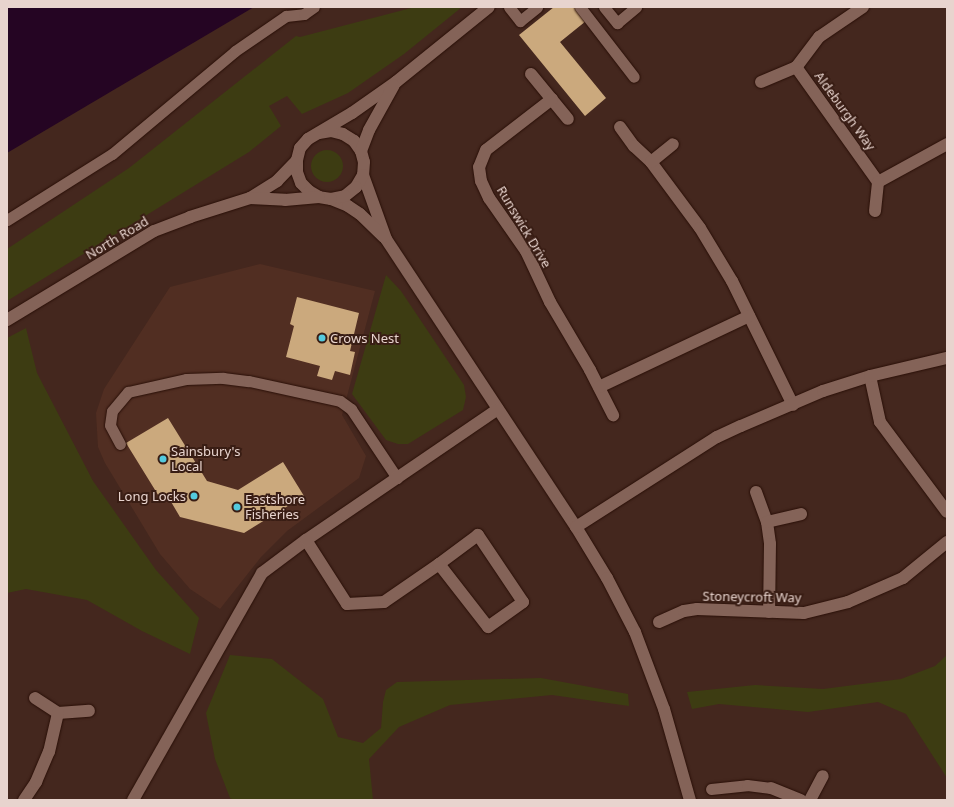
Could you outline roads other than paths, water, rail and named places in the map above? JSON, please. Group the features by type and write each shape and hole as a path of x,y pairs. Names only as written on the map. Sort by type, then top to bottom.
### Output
{"street":[{"path":"489,7 396,82 352,113 308,139 300,148 297,160 297,172 301,183 309,192 348,206 360,214 386,239 576,527 607,578 635,632 664,709 690,800"},
{"name":"Aldeburgh Way","path":"863,7 819,38 796,67 878,182"},
{"path":"761,82 796,67"},
{"path":"531,74 568,119"},
{"path":"361,151 369,130 396,82"},
{"name":"Runswick Drive","path":"552,99 486,150 480,167 481,181 489,198 526,251 550,302 599,387 613,415"},
{"path":"620,127 634,146 651,162 700,228 732,281 793,405"},
{"path":"319,133 331,131 343,134 354,141 361,151 364,162 363,175 386,239"},
{"path":"651,162 673,144"},
{"path":"875,211 878,182 947,144"},
{"path":"250,198 277,181 297,160"},
{"path":"250,198 285,200 345,196 356,187 363,175"},
{"name":"North Road","path":"7,320 154,231 190,217 250,198"},
{"path":"599,387 749,316"},
{"path":"576,527 717,438 823,391 870,376 947,358"},
{"path":"870,376 880,422 947,512"},
{"path":"133,800 262,573 306,540 498,409"},
{"path":"756,492 767,522 770,544 769,612"},
{"path":"767,522 801,514"},
{"path":"306,540 347,604 384,602 478,535 523,602 488,627 439,564"},
{"name":"Stoneycroft Way","path":"659,622 684,611 697,609 804,613 848,602 903,578 947,542"},
{"path":"35,698 58,713 89,711"},
{"path":"24,800 36,782 49,752 58,713"},
{"path":"810,800 823,776"},
{"path":"771,788 801,800"}],"lane":[{"path":"7,220 112,154 241,47 286,16 304,14 314,7"},
{"path":"509,7 520,21 537,7"},
{"path":"580,7 634,77"},
{"path":"604,7 617,23 636,7"},
{"path":"120,444 110,425 112,411 128,392 186,379 222,378 249,381 340,401 351,409 397,478"},
{"path":"711,789 746,785 771,788"}],"place":[{"name":"Crows Nest","path":"322,338"},
{"name":"Sainsbury's Local","path":"163,459"},
{"name":"Long Locks","path":"194,496"},
{"name":"Eastshore Fisheries","path":"237,507"}]}
